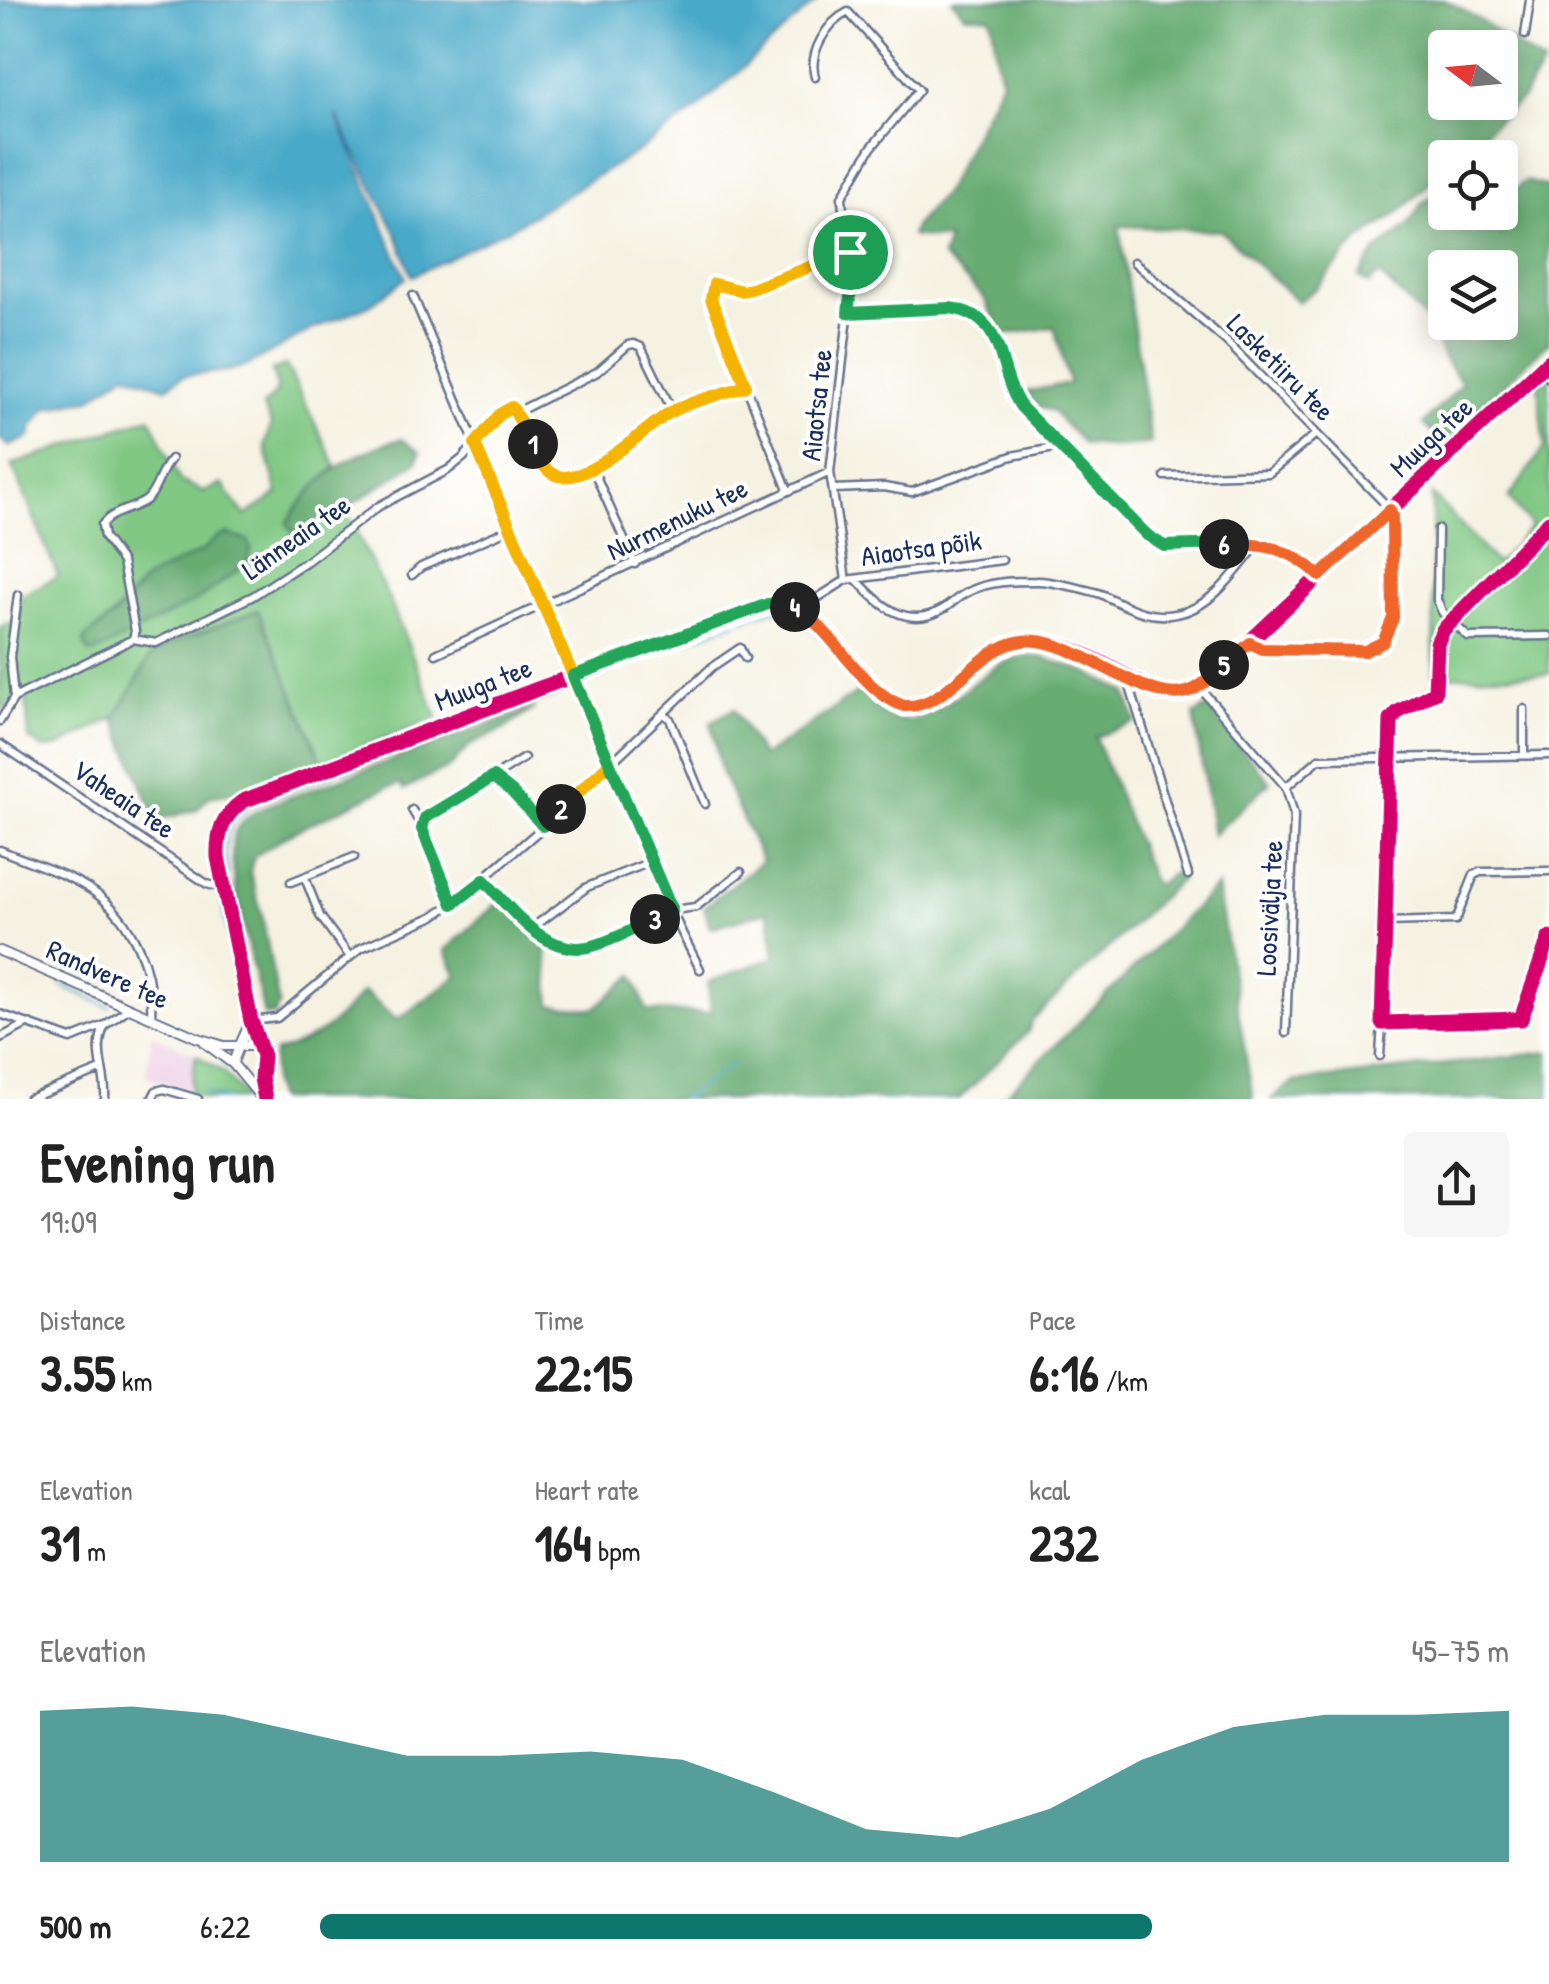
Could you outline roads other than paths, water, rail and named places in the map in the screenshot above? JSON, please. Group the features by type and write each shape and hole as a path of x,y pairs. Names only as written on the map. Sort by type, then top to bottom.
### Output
{"street":[{"path":"1525,35 1530,0"},
{"name":"Aiaotsa tee","path":"815,77 812,66 825,32 848,12 919,90 870,148 842,197 854,265 830,472 846,580"},
{"path":"788,490 711,299 714,284 742,291 751,289 850,252"},
{"name":"Lasketiiru tee","path":"1134,262 1226,342 1390,510"},
{"path":"413,296 700,970"},
{"path":"848,313 962,309 986,323 1002,355 1014,397 1159,544 1258,544 1287,551 1320,576"},
{"path":"673,412 641,347 634,344 596,372 517,412 545,468 566,477 591,471 673,412 746,386"},
{"name":"Muuga tee","path":"1199,686 1250,643 1549,361"},
{"path":"1541,369 1549,378"},
{"name":"Länneaia tee","path":"14,698 133,639 156,643 253,596 307,561 378,506 448,470 508,408 517,412"},
{"path":"1165,476 1268,472 1316,434"},
{"path":"833,489 884,487 912,492 1012,456 1060,447"},
{"path":"133,639 135,631 122,562 104,537 102,526 107,518 146,500 161,469 171,459"},
{"path":"591,471 635,564"},
{"name":"Nurmenuku tee","path":"436,654 830,472"},
{"path":"1250,643 1262,649 1365,651 1383,642 1393,618 1390,510"},
{"path":"1380,1056 1391,720 1435,692 1436,644 1451,622 1549,522"},
{"path":"412,575 512,528"},
{"path":"1438,529 1437,600 1451,622 1468,638 1549,636"},
{"path":"857,580 885,607 909,618 931,615 967,592 992,583 1042,580 1099,593 1126,608 1148,614 1174,615 1198,606 1217,591 1258,544"},
{"name":"Aiaotsa põik","path":"846,580 1002,560"},
{"path":"846,580 800,609 880,692 904,706 925,703 1000,647 1020,641 1054,644 1170,695 1199,686 1286,786 1319,759 1549,755"},
{"path":"0,721 14,698 10,658 18,594"},
{"name":"Muuga tee","path":"259,1050 250,1021 218,838 228,814 243,802 768,604 783,603 800,609"},
{"path":"250,1021 277,1018 369,943 453,904 732,652 740,648 745,658"},
{"path":"1127,677 1188,875"},
{"path":"1524,710 1524,755"},
{"path":"663,712 670,719 705,804"},
{"name":"Vaheaia tee","path":"0,744 208,884 225,890"},
{"path":"422,826 425,818 524,758"},
{"path":"493,777 543,826"},
{"name":"Loosivälja tee","path":"1286,786 1295,825 1286,1033"},
{"path":"412,810 453,904"},
{"path":"0,850 80,883 106,903 144,959 150,979 151,1017"},
{"path":"291,882 354,857"},
{"path":"530,929 587,887 653,861"},
{"path":"1386,922 1456,920 1474,875 1480,872 1549,871"},
{"path":"484,880 530,929 566,946 588,947 672,910 702,904 742,872"},
{"path":"305,878 320,916 350,957"},
{"path":"1382,1023 1521,1019 1549,938"},
{"name":"Randvere tee","path":"0,951 198,1038 254,1046 263,1062 263,1099"},
{"path":"0,1014 67,1039 105,1026 129,1008"},
{"name":"Muuga tee","path":"241,1047 250,1021"},
{"path":"0,1038 26,1025"},
{"path":"105,1026 98,1046 105,1099"},
{"name":"Randvere tee","path":"198,1038 233,1064 263,1099"},
{"path":"233,1064 241,1047"},
{"path":"243,1075 250,1076 261,1069"},
{"path":"29,1099 101,1070"},
{"path":"152,1099 156,1091 164,1089 198,1099"}],"water":[{"path":"0,0 818,0 695,111 640,150 516,225 412,276 398,238 336,114 406,278 370,305 313,329 249,365 183,376 165,388 126,373 90,399 47,408 30,437 9,446 0,439"}],"waterway":[{"path":"743,620 771,610 790,611"},
{"path":"797,614 821,638"},
{"path":"615,667 737,622"},
{"path":"344,770 565,687"},
{"path":"228,876 228,833 240,815 262,801 337,773"},
{"path":"229,884 234,902"},
{"path":"220,894 229,939"},
{"path":"61,985 110,1007"},
{"path":"221,1060 244,1083"},
{"path":"682,1099 733,1064"},
{"path":"203,1092 227,1099"}]}
